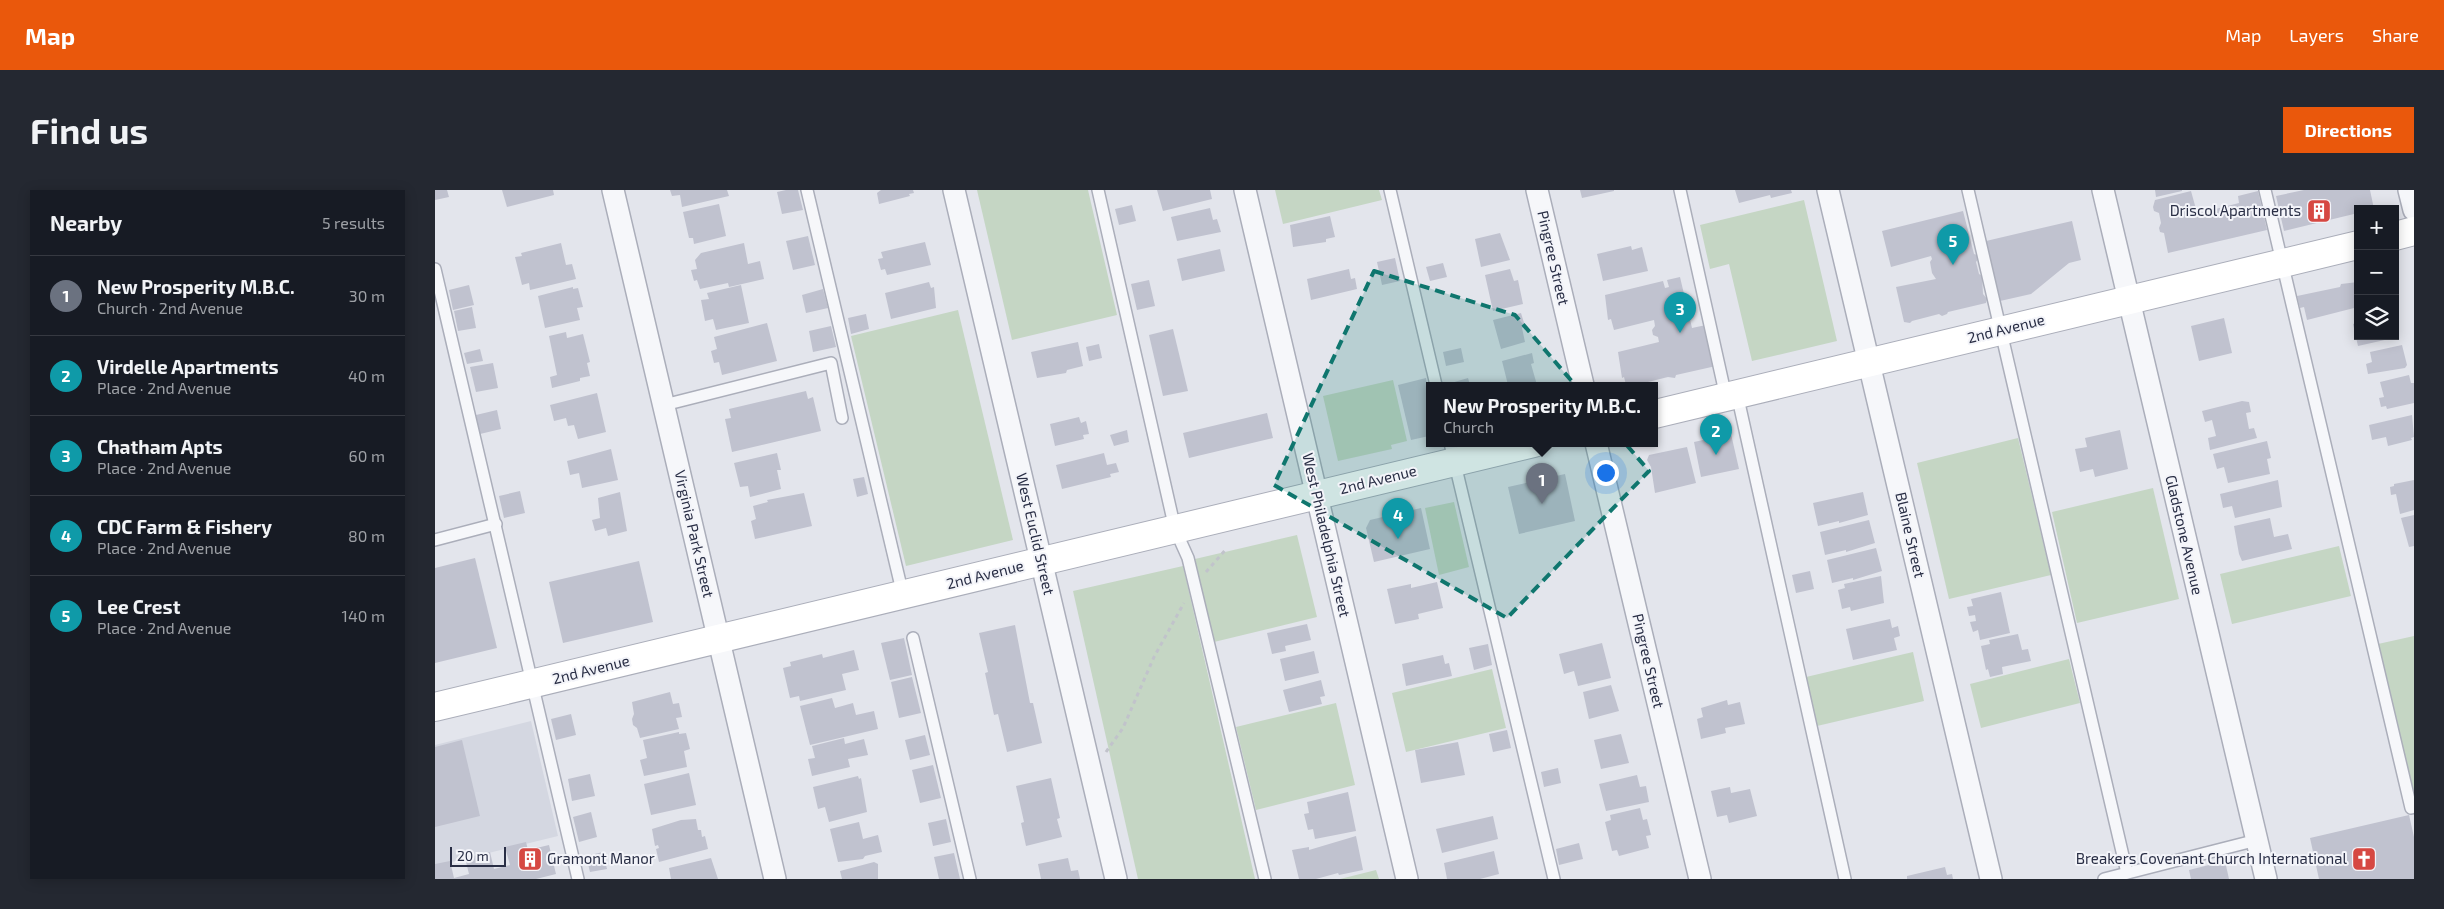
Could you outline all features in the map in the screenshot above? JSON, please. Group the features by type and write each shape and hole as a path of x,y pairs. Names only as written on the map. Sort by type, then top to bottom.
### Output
{"street":[{"name":"Virginia Park Street","path":"613,190 775,879"},
{"name":"West Euclid Street","path":"954,190 1116,879"},
{"name":"West Philadelphia Street","path":"1245,190 1407,879"},
{"name":"Pingree Street","path":"1537,190 1582,382"},
{"name":"Blaine Street","path":"1828,190 1991,879"},
{"name":"Gladstone Avenue","path":"2103,190 2266,879"},
{"path":"2409,190 2414,210"},
{"path":"2399,235 2414,231"},
{"name":"2nd Avenue","path":"1658,413 2354,246"},
{"name":"2nd Avenue","path":"435,707 1317,495 1452,452 1498,447"},
{"name":"Pingree Street","path":"1597,447 1700,879"}],"lane":[{"path":"807,190 903,595"},
{"path":"1098,190 1175,529 1188,558 1195,585 1265,879"},
{"path":"1389,190 1435,382"},
{"path":"1680,190 1732,395 1845,879"},
{"path":"1968,190 2127,873"},
{"path":"2265,190 2411,808 2414,807"},
{"path":"435,269 578,879"},
{"path":"664,405 831,363 842,418"},
{"path":"1452,452 1554,879"},
{"path":"435,540 496,524"},
{"path":"913,638 971,879"},
{"path":"2104,879 2257,840"}],"path":[{"path":"1106,753 1123,728 1155,657 1181,610 1189,590 1227,548"}],"highlighted area":[{"path":"1374,271 1515,315 1649,471 1507,618 1274,485"}],"shaded area":[{"path":"531,721 558,836 435,866 435,745"}],"green space":[{"path":"977,190 1088,190 1117,315 1012,340"},
{"path":"1275,190 1379,190 1382,200 1283,224"},
{"path":"1804,200 1837,341 1752,361 1729,264 1710,269 1700,225"},
{"path":"958,310 1013,540 906,566 851,336"},
{"path":"1393,380 1407,441 1391,445 1392,449 1338,461 1323,396"},
{"path":"2018,438 2051,575 1949,599 1917,463"},
{"path":"2153,488 2179,599 2077,623 2052,512"},
{"path":"1454,502 1469,567 1439,575 1425,508"},
{"path":"1297,535 1317,617 1214,642 1195,559"},
{"path":"2339,546 2351,596 2232,624 2220,574"},
{"path":"1183,566 1255,879 1138,879 1073,591"},
{"path":"2414,636 2414,798 2378,644"},
{"path":"1913,652 1924,701 1817,726 1806,677"},
{"path":"2069,659 2080,703 1981,728 1970,684"},
{"path":"1492,669 1506,728 1406,752 1392,693"},
{"path":"1336,703 1355,785 1256,810 1236,727"},
{"path":"1376,870 1379,879 1340,879"}],"building":[{"path":"435,190 447,190 449,197 435,200"},
{"path":"502,190 553,190 554,195 507,207"},
{"path":"670,190 727,190 729,196 682,207 680,195 672,196"},
{"path":"798,190 803,210 782,214 777,192"},
{"path":"881,190 913,190 914,193 909,194 910,196 879,204 877,193"},
{"path":"1157,190 1210,190 1212,199 1163,211"},
{"path":"1580,190 1614,190 1614,191 1582,198"},
{"path":"1735,190 1791,190 1792,193 1771,198 1770,195 1739,203"},
{"path":"2155,190 2182,190 2182,191 2156,197"},
{"name":"Driscol Apartments","path":"2304,190 2370,190 2373,205 2354,205 2354,214 2284,231 2276,196"},
{"path":"2191,191 2196,209 2187,211 2188,216 2239,203 2238,196 2258,191 2267,230 2168,253 2164,233 2160,232 2159,228 2161,223 2159,213 2154,211 2153,207 2155,200"},
{"path":"719,204 726,236 694,244 693,238 689,238 683,212"},
{"path":"1132,205 1136,221 1119,225 1115,209"},
{"path":"1210,208 1213,220 1217,219 1221,232 1177,241 1171,217"},
{"path":"1963,211 1974,254 1977,255 1978,259 1976,262 1979,274 1982,276 1983,294 1987,299 1986,303 1948,312 1942,316 1939,314 1910,323 1904,322 1896,287 1936,279 1932,273 1930,262 1932,259 1931,256 1891,267 1882,231"},
{"path":"1330,216 1335,237 1326,239 1326,242 1293,247 1290,225"},
{"path":"2072,221 2081,260 2069,263 2031,294 2000,301 1986,241"},
{"path":"1500,233 1510,260 1481,267 1475,239"},
{"path":"808,236 815,265 793,270 786,241"},
{"path":"925,242 931,265 887,275 885,269 881,270 878,259 883,258 881,252"},
{"path":"561,243 566,265 572,264 576,279 530,290 529,283 522,285 515,257 522,256 521,253"},
{"path":"744,243 748,264 760,261 764,279 729,287 728,283 700,289 697,280 694,281 691,270 697,269 695,260 701,253"},
{"path":"1631,246 1632,250 1642,247 1648,271 1603,281 1597,254"},
{"path":"1220,249 1225,271 1182,281 1177,259"},
{"path":"1395,258 1400,281 1382,285 1377,262"},
{"path":"1443,263 1447,277 1430,281 1426,267"},
{"path":"1349,269 1351,279 1355,278 1357,289 1311,300 1307,279"},
{"path":"1510,269 1514,281 1518,280 1523,304 1493,311 1485,275"},
{"path":"1680,277 1692,328 1706,325 1716,366 1676,375 1675,378 1668,377 1648,382 1625,382 1624,377 1622,378 1618,352 1659,342 1658,337 1653,335 1654,320 1614,330 1611,319 1608,320 1605,295 1663,281 1665,288 1669,287 1667,280"},
{"path":"1149,280 1155,306 1137,310 1131,284"},
{"path":"929,282 931,288 934,287 936,308 891,319 885,293"},
{"path":"2354,282 2354,308 2307,320 2304,307 2300,308 2297,296 2340,287 2341,284"},
{"path":"469,285 474,305 453,310 449,290"},
{"path":"741,285 749,323 716,330 713,319 705,321 701,300 709,299 707,293"},
{"path":"573,287 573,289 578,288 583,307 577,308 580,320 545,328 538,296"},
{"path":"823,289 828,308 806,313 802,295"},
{"path":"472,307 476,328 458,331 454,311"},
{"path":"1521,313 1525,326 1522,328 1525,342 1501,349 1493,320"},
{"path":"866,314 869,329 851,334 848,318"},
{"path":"2224,318 2232,353 2199,361 2191,326"},
{"path":"767,323 777,361 722,375 719,362 714,363 711,351 717,349 714,337"},
{"path":"831,326 836,347 813,352 809,331"},
{"path":"1173,329 1188,391 1163,396 1149,335"},
{"path":"566,332 567,338 583,334 590,362 587,363 590,376 580,378 580,381 552,388 550,377 557,375 549,336"},
{"path":"2357,340 2385,340 2358,346"},
{"path":"1078,342 1083,366 1067,370 1066,373 1037,378 1031,352"},
{"path":"1099,344 1102,358 1089,361 1086,347"},
{"path":"2402,345 2407,365 2405,368 2368,374 2366,364 2372,362 2370,352"},
{"path":"1461,348 1464,362 1446,366 1443,352"},
{"path":"480,349 483,361 467,364 464,353"},
{"path":"1532,353 1534,363 1531,364 1536,382 1507,382 1502,361"},
{"path":"493,363 498,388 476,392 470,367"},
{"path":"2409,375 2411,383 2414,383 2414,403 2387,409 2386,406 2381,407 2379,398 2384,397 2380,382"},
{"path":"1426,378 1426,437 1411,440 1398,385"},
{"path":"1468,378 1469,382 1454,382"},
{"path":"806,391 808,399 813,397 821,431 732,452 725,419 731,418 729,409"},
{"path":"597,393 606,432 578,439 574,425 568,426 566,418 554,421 550,405"},
{"path":"2242,401 2249,402 2251,412 2246,413 2249,429 2254,428 2257,438 2210,450 2208,438 2216,436 2212,420 2205,422 2202,411"},
{"path":"497,410 501,429 480,434 476,415"},
{"path":"1267,413 1273,438 1189,458 1183,433"},
{"path":"2412,415 2414,437 2411,438 2412,440 2388,446 2386,437 2372,440 2369,425"},
{"path":"1079,417 1081,423 1086,421 1089,434 1083,435 1084,439 1055,446 1050,424"},
{"path":"1127,430 1129,442 1114,446 1110,435"},
{"path":"2120,430 2128,469 2095,477 2093,469 2080,472 2075,449 2087,447 2085,438"},
{"path":"1731,434 1739,469 1701,477 1694,442"},
{"path":"2267,441 2271,458 2267,459 2270,474 2228,483 2224,467 2217,469 2213,454"},
{"path":"1687,447 1696,483 1655,493 1651,467 1647,460 1649,455"},
{"path":"611,449 618,480 582,488 579,473 570,475 567,461"},
{"path":"777,453 781,470 777,470 781,489 750,497 748,486 740,487 734,463"},
{"path":"1104,453 1107,465 1116,463 1119,472 1110,474 1111,477 1062,489 1056,465"},
{"path":"1565,474 1575,521 1519,534 1508,487"},
{"path":"864,477 868,494 857,497 853,479"},
{"path":"2278,480 2282,507 2235,518 2232,506 2223,508 2220,494"},
{"path":"2414,480 2414,510 2400,514 2396,494 2391,495 2390,487 2394,486 2394,484"},
{"path":"520,491 525,513 504,518 499,496"},
{"path":"620,492 627,531 608,536 606,528 595,531 592,520 600,518 598,498"},
{"path":"1863,492 1868,515 1839,523 1839,521 1818,526 1813,503"},
{"path":"804,493 812,526 755,539 751,521 756,519 753,506 768,502 767,500"},
{"path":"1421,508 1430,549 1374,562 1366,528 1370,520"},
{"path":"2414,515 2414,546 2409,547 2401,518"},
{"path":"2270,518 2274,537 2288,534 2292,549 2242,561 2234,526"},
{"path":"1869,520 1875,543 1846,552 1846,550 1825,555 1820,532"},
{"path":"1876,548 1882,571 1853,580 1853,578 1832,583 1827,560"},
{"path":"475,558 497,648 435,663 435,568"},
{"path":"639,561 653,622 563,643 549,582"},
{"path":"1810,571 1814,589 1796,593 1792,575"},
{"path":"1881,576 1884,603 1851,611 1850,607 1842,609 1838,590 1845,588 1844,584"},
{"path":"1437,582 1443,608 1418,614 1419,619 1395,624 1387,589 1411,584 1411,588"},
{"path":"2001,592 2010,633 1980,640 1978,630 1973,632 1970,622 1976,621 1975,615 1969,616 1967,607 1973,606 1971,599"},
{"path":"1890,619 1892,628 1898,626 1900,636 1894,638 1897,650 1853,660 1846,629"},
{"path":"1307,624 1311,640 1285,646 1286,651 1272,654 1267,633"},
{"path":"1015,625 1030,703 1033,703 1042,743 1007,752 998,714 994,715 985,673 988,672 979,633"},
{"path":"2018,634 2022,650 2028,649 2031,661 2002,667 2003,674 1990,677 1988,669 1986,670 1981,646 1990,644 1989,640"},
{"path":"904,638 912,675 890,680 881,643"},
{"path":"1602,643 1611,678 1578,686 1574,671 1564,674 1559,654"},
{"path":"1488,644 1492,665 1474,670 1469,648"},
{"path":"854,650 859,670 842,674 846,690 800,701 799,696 790,698 783,668 791,666 790,662 822,654 823,658"},
{"path":"1314,651 1319,673 1285,681 1280,659"},
{"path":"1443,655 1445,664 1449,663 1452,676 1406,686 1402,664"},
{"path":"912,677 921,713 899,718 891,682"},
{"path":"1321,680 1325,696 1320,697 1322,704 1289,712 1283,690"},
{"path":"1611,685 1619,711 1589,719 1583,692"},
{"path":"670,692 673,704 679,703 682,717 676,718 679,729 640,738 637,728 633,725 632,702"},
{"path":"832,698 835,708 853,703 856,715 874,711 878,729 810,745 800,706"},
{"path":"1727,700 1728,705 1740,702 1745,724 1725,728 1726,733 1701,739 1697,719 1703,717 1701,708"},
{"path":"571,714 576,735 556,740 551,719"},
{"path":"1507,730 1511,748 1493,752 1489,734"},
{"path":"679,732 679,734 686,733 690,749 684,751 687,767 644,776 640,760 647,758 643,740"},
{"path":"1621,734 1629,763 1601,769 1594,740"},
{"path":"925,735 930,755 910,760 905,740"},
{"path":"844,738 845,744 864,739 868,755 848,759 850,767 812,776 808,759 815,758 812,746"},
{"path":"462,740 480,816 435,827 435,747"},
{"path":"1458,742 1465,775 1421,783 1415,750"},
{"path":"933,765 941,798 920,803 912,770"},
{"path":"1558,768 1561,783 1544,787 1541,772"},
{"path":"689,773 696,805 651,815 644,784"},
{"path":"590,774 595,796 572,801 568,779"},
{"path":"1637,775 1640,787 1646,786 1649,802 1606,811 1599,784"},
{"path":"858,776 859,779 861,778 867,812 829,822 825,807 818,809 813,787"},
{"path":"1051,778 1060,818 1057,819 1062,837 1026,846 1021,823 1024,822 1016,786"},
{"path":"1730,787 1731,793 1750,789 1757,816 1729,823 1727,815 1717,817 1711,791"},
{"path":"1348,792 1356,831 1315,839 1313,829 1308,830 1304,814 1309,813 1307,802"},
{"path":"1640,808 1643,820 1647,819 1651,835 1646,836 1649,848 1619,856 1617,850 1612,851 1605,822 1611,820 1610,815"},
{"path":"591,812 597,837 579,842 573,817"},
{"name":"Breakers Covenant Church International","path":"2409,815 2414,837 2414,879 2319,879 2310,838"},
{"path":"1493,816 1498,839 1442,853 1436,829"},
{"path":"696,819 698,830 701,830 702,837 705,836 708,849 659,862 656,849 659,848 658,845 655,846 652,829 681,820"},
{"path":"946,819 951,842 933,846 928,823"},
{"path":"859,822 863,839 878,835 882,852 865,856 863,859 838,862 830,829"},
{"path":"1356,836 1363,870 1339,875 1338,873 1316,879 1299,879 1292,850 1309,847 1309,850"},
{"name":"Gramont Manor","path":"526,842 528,850 549,845 556,874 536,879 435,879 435,864 450,861 454,878 469,874 465,858 490,852 494,869 510,865 505,847"},
{"path":"1579,843 1583,859 1559,865 1556,849"},
{"path":"1494,851 1499,874 1480,879 1447,879 1444,863"},
{"path":"603,852 607,869 590,872 586,856"},
{"path":"954,853 960,879 939,879 934,857"},
{"path":"711,858 718,879 671,879 669,868"},
{"path":"1068,858 1071,871 1078,870 1080,879 1041,879 1038,864"},
{"path":"2225,861 2229,879 2191,879 2189,870"},
{"path":"874,862 878,864 878,879 842,879 840,871"},
{"path":"1945,867 1947,875 1952,874 1953,879 1907,879 1907,876"}],"place":[{"name":"Driscol Apartments","path":"2319,211"},
{"name":"Lee Crest","path":"1953,265"},
{"name":"Chatham Apts","path":"1680,333"},
{"name":"Virdelle Apartments","path":"1716,455"},
{"name":"New Prosperity M.B.C.","path":"1542,504"},
{"name":"CDC Farm & Fishery","path":"1398,539"},
{"name":"Gramont Manor","path":"530,859"},
{"name":"Breakers Covenant Church International","path":"2364,859"}]}
